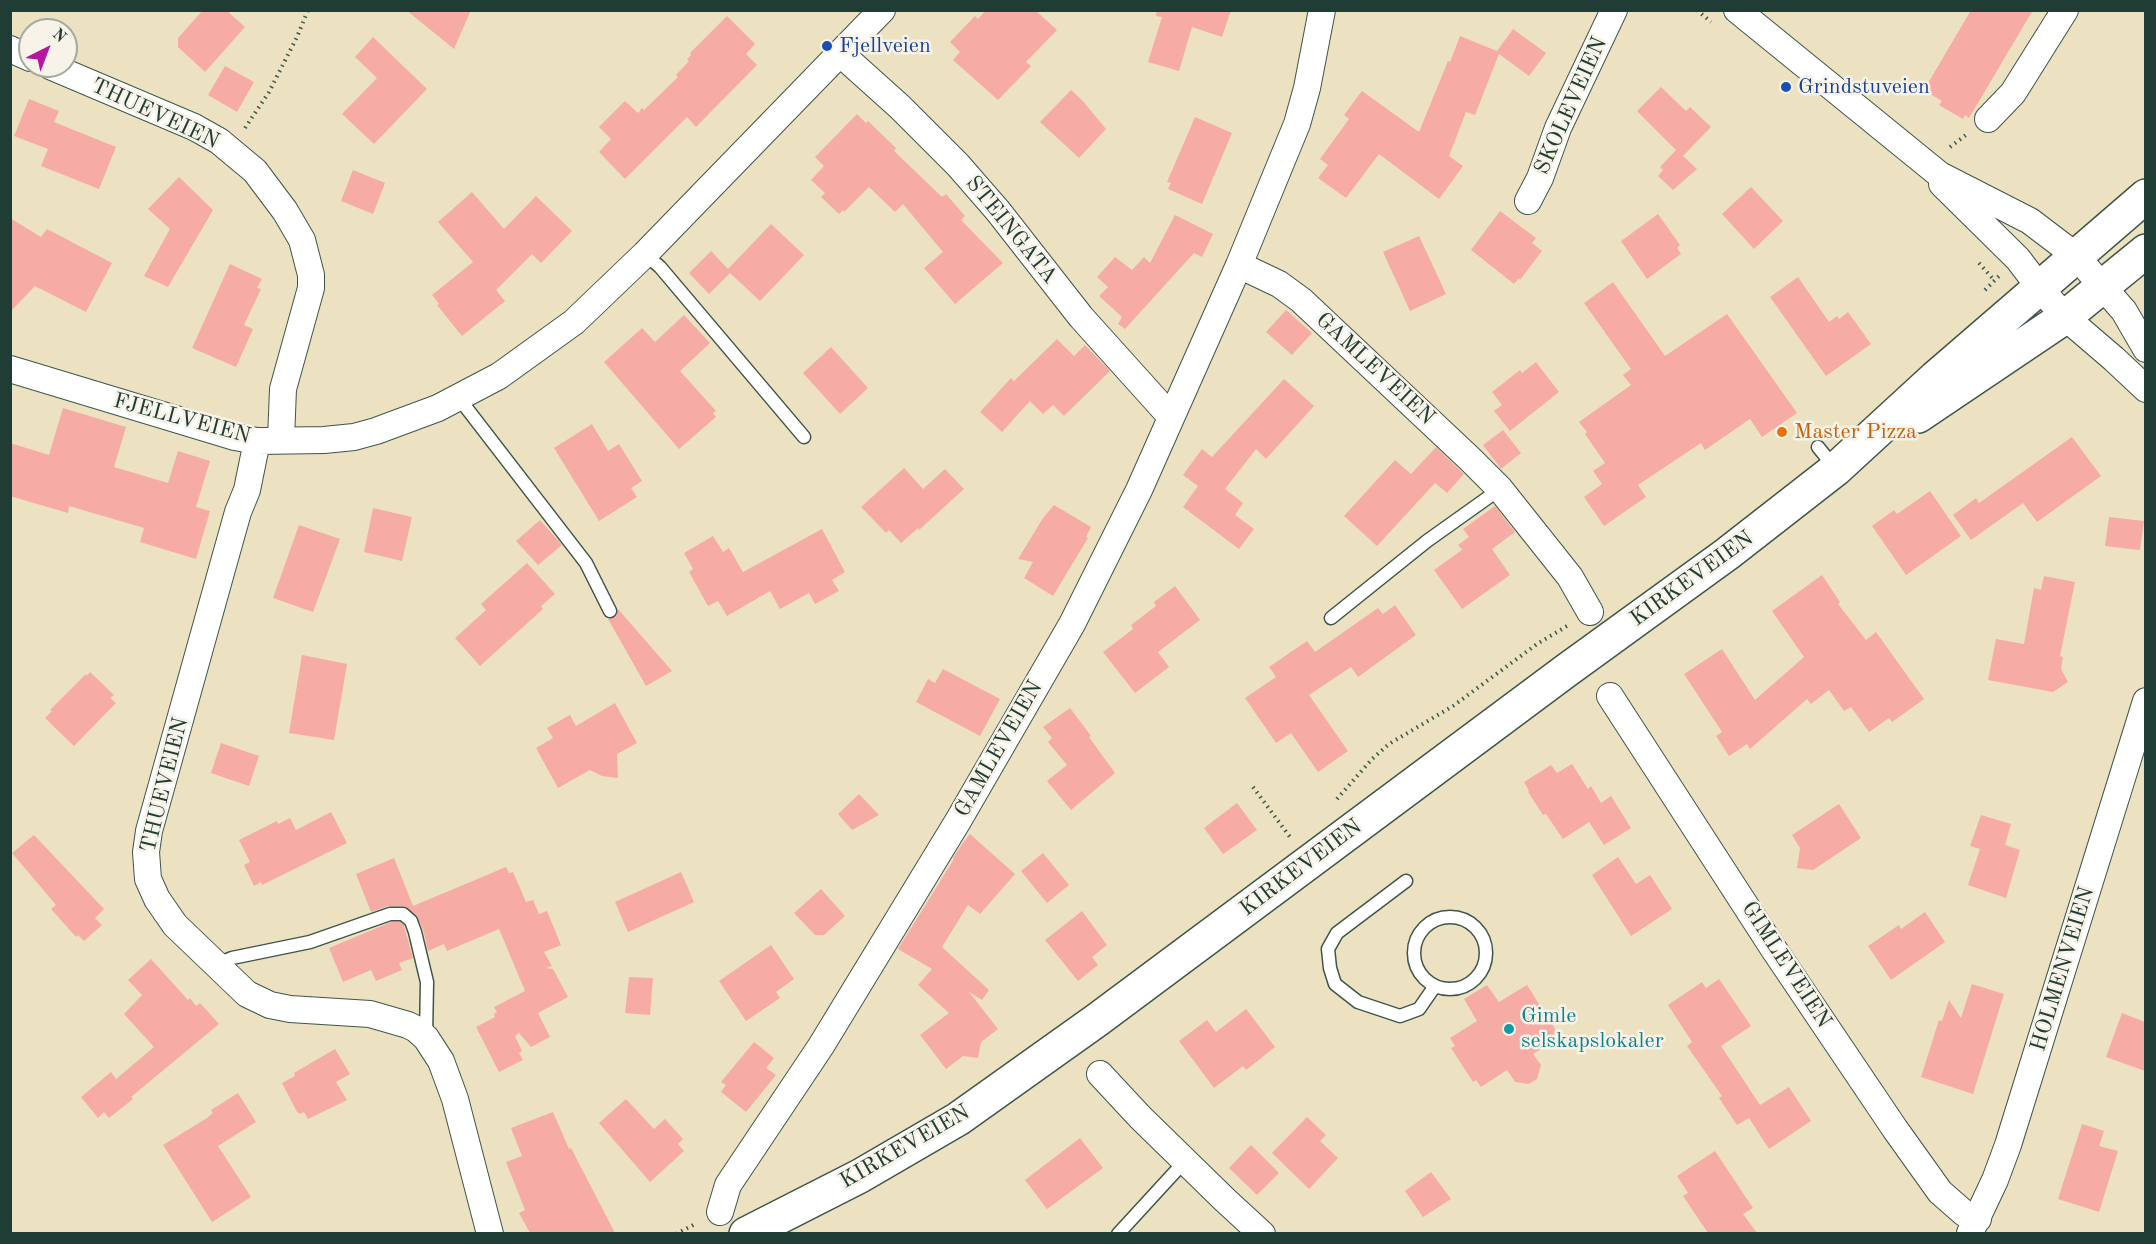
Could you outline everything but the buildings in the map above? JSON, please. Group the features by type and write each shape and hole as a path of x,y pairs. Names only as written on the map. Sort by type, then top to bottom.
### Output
{"main road":[{"name":"KIRKEVEIEN","path":"746,1233 860,1176 958,1119 1096,1020 1727,554 1827,458 1935,378 2053,302 2091,272 2145,196"},
{"name":"KIRKEVEIEN","path":"2091,272 2145,251"}],"street":[{"name":"FJELLVEIEN","path":"10,369 235,437 269,440 324,440 354,436 427,412 499,376 574,322 645,254 882,10"},
{"name":"GAMLEVEIEN","path":"720,1212 728,1185 821,1046 958,821 1072,624 1139,490 1239,265 1297,124 1307,88 1322,10"},
{"name":"SKOLEVEIEN","path":"1528,201 1540,178 1558,128 1614,10"},
{"path":"1737,10 1940,175 2030,221 2091,272 2124,311 2145,349"},
{"path":"1988,119 2013,93 2065,10"},
{"name":"STEINGATA","path":"841,54 900,107 958,165 998,211 1082,317 1171,417"},
{"name":"THUEVEIEN","path":"78,78 194,127 219,141 255,171 285,211 302,240 311,275 311,288 269,440 238,512 149,831 146,852 148,879 157,899 175,925 247,994 270,1005 290,1009 370,1014 408,1025 426,1038 441,1061 455,1099 490,1233"},
{"path":"1940,175 1942,184 2018,259 2053,302 2145,390"},
{"name":"GAMLEVEIEN","path":"1239,265 1279,284 1301,300 1500,489"},
{"path":"1500,489 1570,577 1590,612"},
{"name":"GIMLEVEIEN","path":"1610,696 1773,948 1895,1129 1940,1192 1964,1213 1974,1226"},
{"name":"HOLMENVEIEN","path":"1974,1226 2008,1145 2145,701"},
{"path":"1100,1074 1185,1161 1262,1233"}],"lane":[{"path":"645,254 660,267 804,437"},
{"path":"458,397 586,563 610,611"},
{"path":"1331,618 1427,541 1500,489"},
{"path":"1406,881 1336,933 1328,949 1330,968 1335,984 1358,1002 1400,1016 1419,1009 1435,986"},
{"path":"215,965 232,958 310,942 390,914 403,914 411,921 416,932 427,982 426,1038"},
{"path":"1445,917 1458,918 1471,923 1480,933 1485,945 1486,958 1482,970 1473,981 1461,987 1448,989 1435,986 1417,967 1414,954 1416,941 1433,921 1445,917"},
{"path":"1118,1233 1185,1161"}],"path":[{"path":"232,152 248,122 269,92 308,10"},
{"path":"1978,297 2001,274"},
{"path":"1334,803 1372,759 1389,744 1453,706 1537,644 1590,612"},
{"path":"1253,787 1290,837"},
{"path":"1281,844 1299,830"},
{"path":"676,1233 720,1212"}],"place":[{"name":"Fjellveien","path":"827,46"},
{"name":"Grindstuveien","path":"1786,87"},
{"name":"Master Pizza","path":"1782,432"},
{"name":"Gimle selskapslokaler","path":"1509,1029"}]}
